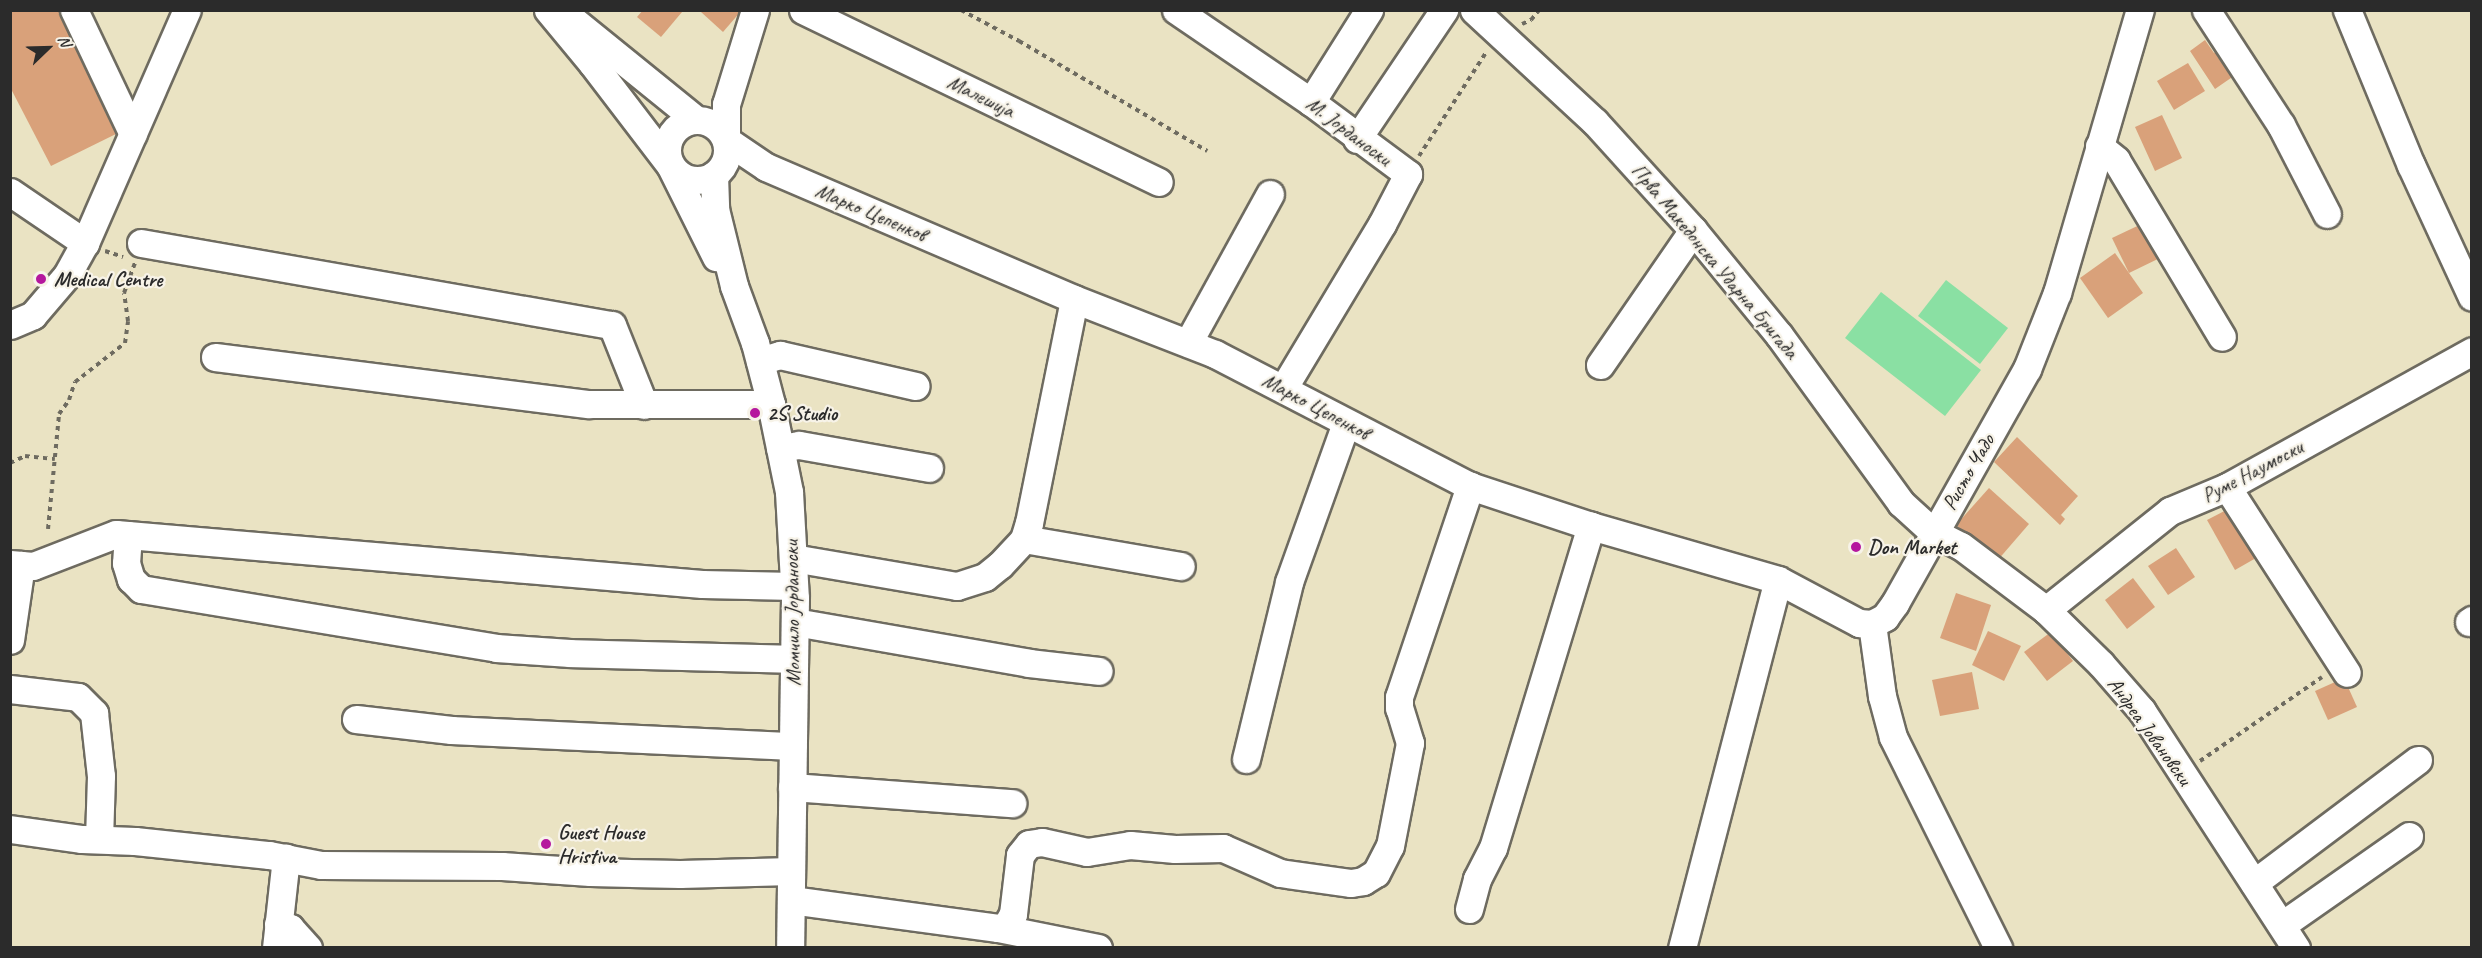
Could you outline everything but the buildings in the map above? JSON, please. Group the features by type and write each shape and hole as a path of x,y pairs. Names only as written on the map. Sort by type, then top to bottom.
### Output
{"street":[{"path":"74,10 133,134"},
{"path":"10,325 33,315 67,275 85,243 188,10"},
{"path":"548,10 670,165 685,178 705,179 740,165 766,167"},
{"path":"561,10 709,114 726,140 728,150 718,172 715,209 734,286"},
{"path":"734,286 717,258 667,155 670,135 685,121 709,114 755,10"},
{"name":"Малешија","path":"803,10 1159,182"},
{"name":"М. Јорданоски","path":"1176,10 1311,102 1357,139 1408,174 1382,224 1284,387"},
{"path":"1311,102 1369,10"},
{"path":"1357,139 1444,10"},
{"name":"Прва Македонска Ударна Бригада","path":"1474,10 1498,35 1595,122 1693,230 1779,335 1901,503 1933,532"},
{"name":"Ристо Чадо","path":"1872,624 1885,617 1895,603 2026,369 2057,293 2140,10"},
{"path":"2206,10 2281,125 2326,213"},
{"path":"2347,10 2411,165 2472,297"},
{"path":"726,140 766,167"},
{"path":"2099,146 2116,160 2222,337"},
{"name":"Марко Цепенков","path":"766,167 1074,299 1188,343 1284,387 1346,423 1470,486 1591,526 1779,579 1853,620 1872,624"},
{"path":"10,192 85,243"},
{"path":"1188,343 1270,194"},
{"path":"1600,365 1693,230"},
{"path":"138,252 612,325 644,405"},
{"name":"Момчило Јорданоски","path":"734,286 760,361 789,492 795,622 790,948"},
{"path":"793,558 957,586 985,577 1024,539 1074,299"},
{"name":"Руме Наумоски","path":"2046,610 2170,511 2227,487 2472,351"},
{"path":"760,361 780,355 915,386"},
{"path":"215,357 589,404 771,404"},
{"path":"1246,759 1289,582 1346,423"},
{"path":"780,448 799,445 929,468"},
{"path":"998,928 1010,921 1020,855 1029,844 1034,843 1087,852 1130,845 1175,849 1223,848 1280,873 1351,883 1363,881 1376,873 1390,846 1410,743 1399,708 1400,697 1470,486"},
{"path":"2227,487 2344,669"},
{"path":"1469,909 1477,879 1493,848 1591,526"},
{"name":"Андреа Јовановски","path":"1933,532 1961,546 2046,610 2101,664 2142,711 2296,948"},
{"path":"10,640 16,564 33,566 116,534 702,584 794,585"},
{"path":"128,535 126,562 131,579 141,589 496,648 570,653 794,659"},
{"path":"1024,539 1181,566"},
{"path":"1682,948 1779,579"},
{"path":"795,622 1029,663 1099,671"},
{"path":"1872,624 1882,696 1893,738 1998,948"},
{"path":"10,689 78,697 94,713 101,776 99,839"},
{"path":"356,719 452,730 793,746"},
{"path":"2254,883 2418,760"},
{"path":"792,787 1012,803"},
{"path":"10,829 286,858 321,865 502,866 590,872 791,871"},
{"path":"2282,925 2409,836"},
{"path":"277,936 286,858"},
{"path":"791,900 998,928 1098,948"},
{"path":"277,936 290,928 308,948"}],"path":[{"path":"961,10 1207,150"},
{"path":"1408,174 1498,35"},
{"path":"48,529 58,414 69,400 75,382 125,343 128,321 124,293 138,252 85,243"},
{"path":"10,464 25,456 55,459"},
{"path":"2182,773 2344,669"}],"green space":[{"path":"1946,280 2008,328 1980,364 1918,316"},
{"path":"1881,292 1981,370 1945,416 1845,338"}],"place":[{"name":"Medical Centre","path":"41,279"},
{"name":"2S Studio","path":"755,413"},
{"name":"Don Market","path":"1856,547"},
{"name":"Guest House Hristiva","path":"546,844"}]}
